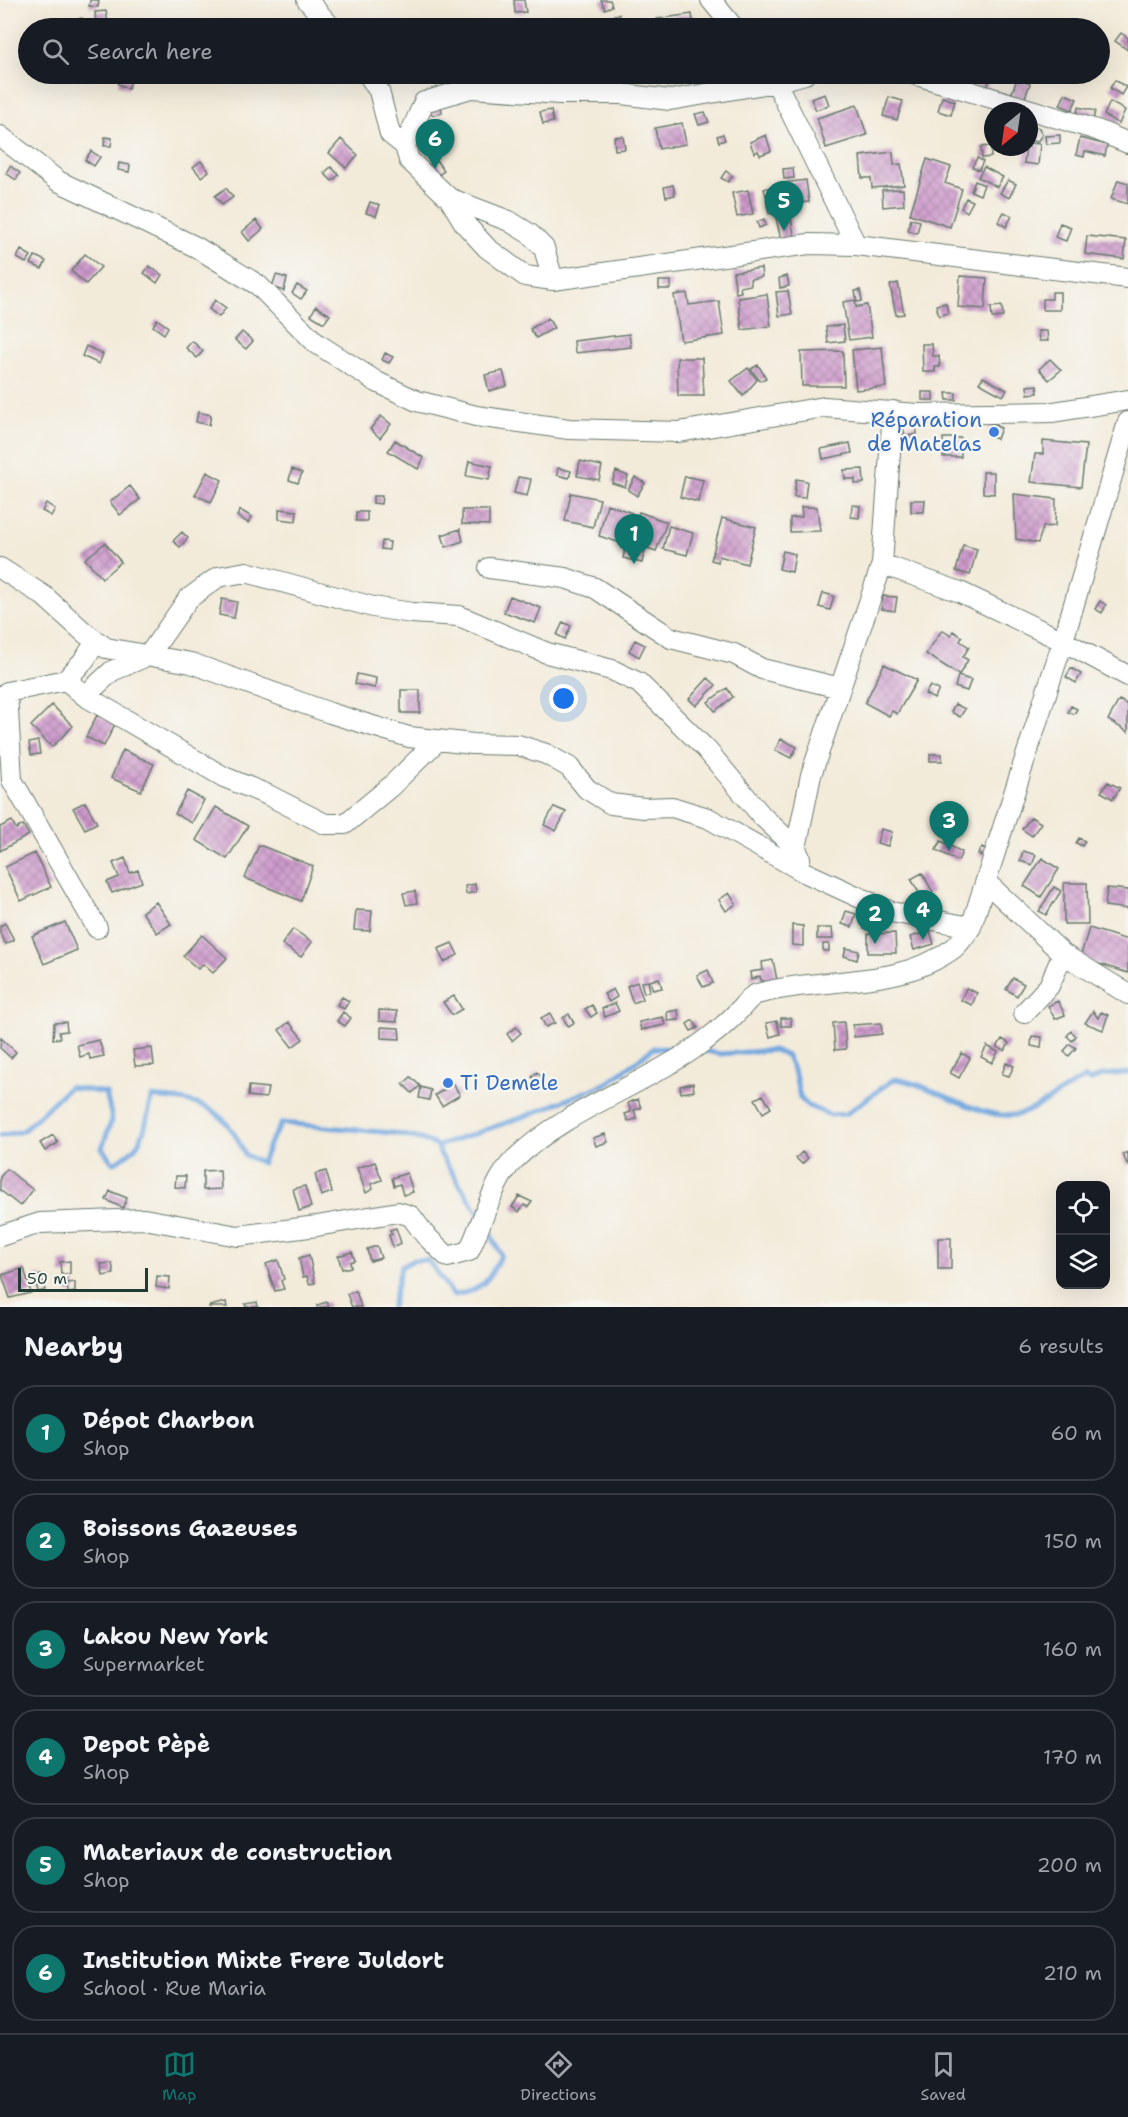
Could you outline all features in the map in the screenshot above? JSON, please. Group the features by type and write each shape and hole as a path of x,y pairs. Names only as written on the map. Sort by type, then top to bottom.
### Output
{"street":[{"path":"307,0 323,18"},
{"path":"711,0 726,18"},
{"path":"374,84 379,92 390,134 405,146"},
{"path":"744,84 670,100 621,94 560,94 471,88 424,102 405,146 408,160 449,198 465,224 487,248 525,276 554,280 809,244 856,245 1128,278"},
{"path":"775,84 856,245"},
{"path":"946,84 1097,130 1128,143"},
{"path":"0,136 58,181 196,247 258,285 316,343 377,382 417,401 476,416 569,429 679,432 824,407 918,414 1053,412 1128,400"},
{"path":"449,198 509,220 530,234 544,248 554,280"},
{"path":"796,848 811,775 882,564 894,411"},
{"path":"0,1236 40,1223 144,1219 238,1236 317,1226 398,1212 411,1216 425,1235 448,1257 469,1251 484,1221 499,1177 515,1159 548,1132 644,1080 693,1049 727,1024 753,994 897,973 926,963 955,947 971,927 987,883 1063,641 1128,422"},
{"path":"882,564 960,592 1063,641 1128,676"},
{"path":"0,568 44,596 106,648 191,663 330,713 409,737 437,741 518,745 546,754 569,767 587,789 611,804 644,808 672,807 708,818 804,872 891,912 971,927"},
{"path":"489,568 565,578 595,588 671,638 734,654 762,669 840,688"},
{"path":"86,696 112,671 149,655 188,599 218,577 246,572 373,607 412,613 459,616 547,653 612,670 639,683 705,749 762,816 796,848 804,872"},
{"path":"96,641 86,659 66,680 4,690 12,780 97,928"},
{"path":"66,680 86,696 224,777 268,795 325,824 345,824 390,787 437,741"},
{"path":"987,883 1063,954 1119,985 1128,994"},
{"path":"1024,1014 1049,986 1063,954"}],"building":[{"path":"90,0 99,0 98,7 89,6"},
{"path":"514,0 524,0 526,12 515,13"},
{"path":"601,0 610,0 612,6 605,9"},
{"path":"106,11 107,18 95,18 95,12"},
{"path":"692,14 693,18 664,18"},
{"path":"1121,33 1128,38 1128,50 1115,41"},
{"path":"1115,80 1126,87 1121,95 1110,88"},
{"path":"118,84 130,84 128,89"},
{"path":"968,84 988,84 987,89"},
{"path":"1015,84 1030,84 1024,100 1011,95"},
{"path":"825,94 829,105 816,110 811,99"},
{"path":"1065,94 1077,99 1072,110 1060,105"},
{"path":"889,97 903,101 897,120 883,116"},
{"path":"942,97 955,101 951,115 938,111"},
{"path":"1110,102 1125,110 1119,124 1104,115"},
{"path":"857,105 867,135 826,148 817,118"},
{"path":"441,106 442,113 432,115 430,108"},
{"path":"1078,107 1095,111 1093,121 1076,117"},
{"path":"551,110 553,122 543,124 540,112"},
{"path":"705,112 709,122 699,125 695,114"},
{"path":"682,123 686,144 659,149 655,128"},
{"path":"1038,128 1039,128 1042,135 1038,141"},
{"path":"723,134 725,140 719,142 717,136"},
{"path":"766,135 771,151 760,155 758,151 754,153 750,142"},
{"path":"1060,135 1060,143 1046,144 1045,136"},
{"path":"623,136 625,149 615,150 614,137"},
{"path":"105,137 112,138 111,146 104,146"},
{"path":"1080,138 1107,145 1105,156 1085,151 1084,157 1076,155"},
{"path":"341,139 358,155 346,168 329,153"},
{"path":"1038,144 1040,144 1038,165 1024,163 1025,156 1038,156"},
{"path":"981,147 984,147 984,156 991,157 982,158"},
{"path":"91,151 100,157 94,166 85,160"},
{"path":"893,152 894,165 901,164 904,185 872,188 871,178 862,178 860,156"},
{"path":"977,158 983,161 979,170 972,167"},
{"path":"927,159 951,167 945,183 962,189 950,227 910,214"},
{"path":"436,160 444,171 431,180 424,169"},
{"path":"201,161 209,171 201,177 193,167"},
{"path":"119,163 130,165 129,172 118,170"},
{"path":"10,166 20,173 16,180 6,173"},
{"path":"331,167 339,175 332,181 324,173"},
{"path":"984,167 1003,177 997,187 978,177"},
{"path":"793,168 794,178 784,179 783,169"},
{"path":"726,171 733,176 728,182 721,178"},
{"path":"806,180 809,202 799,203 800,211 791,212 790,204 778,206 775,184"},
{"path":"1008,180 1016,184 1009,198 1000,193"},
{"path":"1118,180 1128,183 1128,204 1111,199"},
{"path":"975,181 984,185 980,195 971,191"},
{"path":"673,185 675,195 666,197 664,187"},
{"path":"771,187 773,194 766,196 764,189"},
{"path":"226,188 233,197 222,205 215,196"},
{"path":"903,189 904,205 883,207 882,190"},
{"path":"748,190 753,214 737,217 732,193"},
{"path":"966,198 973,201 967,212 961,208"},
{"path":"370,202 380,205 376,216 366,213"},
{"path":"773,203 775,212 769,214 767,205"},
{"path":"1004,212 1012,216 1006,227 998,222"},
{"path":"790,215 795,238 781,240 776,218"},
{"path":"764,219 766,225 759,228 757,222"},
{"path":"911,219 920,221 917,233 908,230"},
{"path":"256,220 263,229 249,241 242,232"},
{"path":"1060,223 1071,227 1066,241 1055,237"},
{"path":"1087,236 1126,240 1124,259 1085,254"},
{"path":"21,250 31,256 26,263 17,258"},
{"path":"85,254 101,267 86,284 71,271"},
{"path":"35,256 46,261 42,269 31,264"},
{"path":"149,266 162,275 157,283 144,273"},
{"path":"761,268 762,277 750,279 751,285 740,287 741,292 736,293 733,272"},
{"path":"276,275 287,278 284,291 272,287"},
{"path":"787,276 789,286 780,288 779,278"},
{"path":"960,276 987,278 985,309 958,307"},
{"path":"659,281 671,281 671,289 659,289"},
{"path":"898,283 904,314 896,315 890,285"},
{"path":"297,285 307,291 301,299 292,293"},
{"path":"860,290 862,301 857,302 855,291"},
{"path":"788,291 792,314 779,316 776,292"},
{"path":"1052,292 1060,292 1060,310 1043,310 1043,299 1052,299"},
{"path":"687,293 689,305 719,301 724,335 681,341 674,295"},
{"path":"767,294 771,326 742,330 738,298"},
{"path":"215,300 226,308 219,317 209,309"},
{"path":"855,300 856,307 867,305 872,337 849,340 843,302"},
{"path":"946,303 948,313 939,316 936,305"},
{"path":"316,306 330,315 324,323 311,315"},
{"path":"1002,306 1003,317 992,318 991,307"},
{"path":"548,318 554,328 536,338 530,329"},
{"path":"157,319 168,327 164,334 153,326"},
{"path":"843,325 845,341 828,343 826,327"},
{"path":"1038,331 1047,331 1048,341 1039,341"},
{"path":"242,332 253,341 246,349 235,340"},
{"path":"629,334 631,347 575,353 574,341"},
{"path":"192,341 203,351 197,358 186,348"},
{"path":"922,344 932,344 933,356 939,356 940,367 935,367 935,372 923,372"},
{"path":"86,346 103,354 99,364 82,356"},
{"path":"882,347 886,387 856,390 852,350"},
{"path":"843,351 844,386 802,386 801,352"},
{"path":"385,353 393,357 389,363 382,360"},
{"path":"677,358 702,358 704,396 678,396"},
{"path":"1050,359 1061,370 1049,380 1039,369"},
{"path":"758,365 766,378 760,381 751,369"},
{"path":"748,368 757,380 743,396 731,381"},
{"path":"503,371 507,386 489,391 485,375"},
{"path":"983,377 1007,390 1003,396 979,383"},
{"path":"1037,385 1038,393 1028,394 1027,386"},
{"path":"922,392 933,392 933,400 922,400"},
{"path":"946,393 956,393 956,400 947,400"},
{"path":"198,412 211,415 209,425 196,422"},
{"path":"381,416 391,424 380,438 370,429"},
{"path":"991,424 1001,428 997,439 987,435"},
{"path":"916,425 917,434 905,437 903,426"},
{"path":"943,438 961,438 961,457 943,457"},
{"path":"395,440 424,458 418,469 388,451"},
{"path":"1043,441 1086,445 1081,487 1031,482 1035,454 1043,454"},
{"path":"850,443 852,453 823,459 821,449"},
{"path":"469,461 492,466 489,480 466,476"},
{"path":"580,461 602,466 599,480 577,476"},
{"path":"558,468 571,471 569,478 557,475"},
{"path":"292,469 302,473 298,483 289,480"},
{"path":"863,469 864,483 855,484 855,479 845,479 844,470"},
{"path":"616,471 628,476 625,487 612,483"},
{"path":"207,472 222,480 211,502 195,495"},
{"path":"983,472 994,472 994,494 983,493"},
{"path":"685,476 703,480 698,502 680,497"},
{"path":"518,477 531,479 527,496 514,493"},
{"path":"635,477 645,483 637,496 628,490"},
{"path":"796,479 807,481 805,498 794,497"},
{"path":"130,486 140,499 120,515 110,502"},
{"path":"571,493 600,499 593,527 565,521"},
{"path":"1014,494 1056,499 1055,526 1043,527 1038,543 1016,539"},
{"path":"373,496 382,496 381,504 373,503"},
{"path":"911,500 925,500 924,512 911,512"},
{"path":"46,503 55,509 51,516 42,511"},
{"path":"607,504 632,513 624,544 599,536"},
{"path":"852,505 860,506 859,518 851,517"},
{"path":"801,507 817,507 820,531 790,532 790,518 802,517"},
{"path":"279,509 297,511 296,521 279,519"},
{"path":"240,510 252,517 248,523 237,516"},
{"path":"462,510 489,510 489,525 462,524"},
{"path":"356,512 367,512 367,521 356,521"},
{"path":"639,512 667,522 656,551 628,541"},
{"path":"722,518 756,527 747,564 719,556 718,562 711,560"},
{"path":"669,526 693,533 687,555 663,549"},
{"path":"460,529 463,541 446,547 442,535"},
{"path":"182,532 188,538 180,547 173,541"},
{"path":"382,541 390,542 389,550 381,549"},
{"path":"105,543 121,562 102,578 85,559"},
{"path":"626,544 645,549 642,563 623,558"},
{"path":"963,545 977,549 970,575 956,571"},
{"path":"783,551 795,554 792,572 779,569"},
{"path":"823,593 834,596 830,610 819,607"},
{"path":"510,596 541,608 535,623 504,612"},
{"path":"883,596 897,597 895,611 882,609"},
{"path":"222,599 237,602 234,618 219,615"},
{"path":"1100,601 1106,605 1102,613 1095,609"},
{"path":"563,622 571,626 565,639 557,635"},
{"path":"942,630 951,636 953,631 962,637 960,641 969,647 963,657 968,660 959,675 926,654"},
{"path":"635,640 645,645 639,657 629,651"},
{"path":"884,664 917,680 897,714 892,711 889,716 865,703"},
{"path":"1071,668 1081,674 1076,683 1066,677"},
{"path":"357,674 376,678 375,688 355,684"},
{"path":"958,676 971,680 967,691 955,687"},
{"path":"708,678 716,685 696,706 689,699"},
{"path":"930,686 939,690 934,699 925,694"},
{"path":"727,688 733,697 715,711 708,702"},
{"path":"401,690 420,690 420,713 401,713"},
{"path":"1119,700 1128,705 1128,732 1108,720"},
{"path":"955,704 965,709 960,717 951,712"},
{"path":"52,705 73,726 52,747 31,726"},
{"path":"1071,706 1077,709 1074,714 1068,712"},
{"path":"97,715 115,724 104,746 86,737"},
{"path":"781,739 797,747 791,758 775,750"},
{"path":"38,741 40,754 31,755 29,743"},
{"path":"123,750 154,764 141,791 111,778"},
{"path":"930,754 942,754 942,761 930,761"},
{"path":"1108,782 1120,788 1113,799 1101,792"},
{"path":"187,791 204,800 192,823 175,814"},
{"path":"85,802 97,823 85,829 73,808"},
{"path":"216,807 248,826 227,859 196,840"},
{"path":"554,807 566,812 556,831 544,825"},
{"path":"1031,817 1041,823 1032,836 1022,829"},
{"path":"12,821 16,829 23,825 29,835 0,851 0,827"},
{"path":"881,829 892,832 888,846 877,843"},
{"path":"1079,838 1085,841 1082,846 1076,843"},
{"path":"941,841 962,852 958,861 936,850"},
{"path":"259,845 313,866 301,901 245,878"},
{"path":"982,847 987,850 983,857 978,854"},
{"path":"1023,851 1036,855 1032,865 1020,861"},
{"path":"35,853 51,887 21,901 5,867"},
{"path":"125,858 130,873 138,870 142,882 112,893 107,882 119,877 113,863"},
{"path":"1042,858 1059,869 1041,897 1024,886"},
{"path":"922,873 933,892 922,898 911,879"},
{"path":"1064,883 1087,883 1088,924 1064,924"},
{"path":"475,884 476,892 466,894 465,886"},
{"path":"1054,887 1061,891 1046,915 1039,911"},
{"path":"1107,888 1128,890 1128,909 1105,906"},
{"path":"415,891 417,903 406,905 403,893"},
{"path":"729,893 736,904 726,911 719,900"},
{"path":"156,902 171,924 157,933 142,912"},
{"path":"356,910 372,911 370,931 354,930"},
{"path":"846,911 856,914 852,927 842,924"},
{"path":"866,917 879,919 877,931 864,929"},
{"path":"65,922 77,950 44,964 32,936"},
{"path":"5,923 14,940 6,944 0,933 0,926"},
{"path":"792,925 803,926 803,946 792,945"},
{"path":"817,928 832,928 833,939 817,939"},
{"path":"1089,928 1128,940 1128,973 1080,958"},
{"path":"293,929 312,942 301,957 282,944"},
{"path":"930,931 934,944 914,950 910,937"},
{"path":"895,933 896,953 868,953 868,934"},
{"path":"202,935 227,958 213,973 203,964 198,969 183,956"},
{"path":"452,943 458,955 444,962 438,949"},
{"path":"823,944 829,944 829,951 823,951"},
{"path":"846,948 859,951 857,960 844,956"},
{"path":"773,960 777,980 765,982 760,976 751,980 750,972 763,970 762,962"},
{"path":"708,970 713,983 703,987 697,975"},
{"path":"659,978 662,988 653,990 650,981"},
{"path":"1013,978 1024,984 1017,996 1006,989"},
{"path":"648,981 650,991 644,993 641,982"},
{"path":"637,982 643,999 633,1003 627,986"},
{"path":"966,988 977,993 972,1005 961,1000"},
{"path":"613,989 617,997 609,1002 604,994"},
{"path":"454,996 462,1009 452,1015 443,1002"},
{"path":"342,997 349,1001 344,1009 337,1005"},
{"path":"1058,1001 1065,1015 1055,1019 1048,1006"},
{"path":"615,1003 619,1011 605,1017 602,1009"},
{"path":"592,1005 597,1013 591,1017 585,1009"},
{"path":"379,1010 397,1011 397,1022 379,1021"},
{"path":"678,1010 679,1020 668,1021 667,1012"},
{"path":"1093,1011 1098,1018 1101,1012 1108,1015 1103,1030 1085,1023"},
{"path":"343,1012 351,1018 345,1026 337,1021"},
{"path":"550,1013 555,1023 546,1027 541,1018"},
{"path":"569,1014 574,1023 568,1026 563,1018"},
{"path":"663,1017 665,1025 641,1030 639,1022"},
{"path":"781,1018 791,1018 791,1026 781,1026"},
{"path":"693,1020 698,1028 691,1031 687,1024"},
{"path":"777,1021 780,1034 770,1037 766,1023"},
{"path":"66,1022 67,1031 59,1032 60,1038 53,1039 54,1023"},
{"path":"289,1022 303,1039 292,1047 279,1030"},
{"path":"844,1022 846,1049 835,1050 833,1023"},
{"path":"881,1023 882,1034 854,1037 853,1025"},
{"path":"381,1027 399,1028 400,1039 381,1038"},
{"path":"516,1027 521,1033 512,1041 507,1034"},
{"path":"1071,1031 1076,1036 1072,1041 1067,1036"},
{"path":"1032,1036 1042,1037 1041,1048 1031,1046"},
{"path":"1,1038 16,1052 11,1058 0,1048"},
{"path":"1002,1039 1009,1043 1005,1051 997,1047"},
{"path":"99,1040 104,1056 90,1059 89,1054 80,1057 77,1045"},
{"path":"1070,1044 1076,1048 1069,1056 1064,1051"},
{"path":"987,1046 998,1052 992,1063 981,1057"},
{"path":"152,1048 154,1065 135,1066 133,1050"},
{"path":"962,1053 970,1058 959,1078 950,1073"},
{"path":"1006,1063 1014,1066 1009,1076 1002,1074"},
{"path":"537,1072 544,1079 538,1084 532,1077"},
{"path":"411,1077 420,1086 412,1093 403,1084"},
{"path":"693,1083 694,1091 681,1093 680,1086"},
{"path":"453,1084 460,1095 442,1106 435,1095"},
{"path":"249,1086 268,1088 266,1098 248,1096"},
{"path":"421,1087 431,1090 429,1100 419,1098"},
{"path":"763,1095 771,1108 763,1113 755,1099"},
{"path":"638,1099 641,1108 634,1110 637,1119 628,1121 625,1114 631,1112 628,1103"},
{"path":"605,1134 608,1142 596,1146 593,1138"},
{"path":"53,1135 58,1143 45,1151 40,1143"},
{"path":"802,1152 808,1158 802,1164 796,1158"},
{"path":"1128,1152 1128,1167 1123,1154"},
{"path":"375,1162 382,1180 371,1184 373,1189 366,1193 357,1168"},
{"path":"7,1169 33,1190 20,1206 0,1190 0,1177"},
{"path":"220,1170 221,1189 203,1190 203,1171"},
{"path":"326,1171 332,1192 321,1196 315,1174"},
{"path":"407,1173 413,1192 403,1195 400,1184 394,1186 392,1178"},
{"path":"176,1176 186,1176 185,1188 175,1187"},
{"path":"305,1186 311,1207 299,1211 293,1189"},
{"path":"110,1191 127,1198 123,1208 106,1200"},
{"path":"519,1196 532,1202 528,1207 524,1205 519,1212 512,1207"},
{"path":"396,1228 401,1243 393,1247 389,1235 392,1234 390,1230"},
{"path":"938,1238 951,1238 951,1269 938,1269"},
{"path":"377,1246 381,1258 370,1261 367,1249"},
{"path":"352,1252 355,1260 350,1262 351,1267 342,1269 338,1256"},
{"path":"309,1255 315,1283 309,1284 307,1276 303,1277 299,1258"},
{"path":"278,1260 284,1279 281,1281 284,1289 275,1291 266,1264"},
{"path":"70,1261 70,1274 61,1274 60,1262"},
{"path":"112,1263 114,1274 103,1276 101,1264"},
{"path":"24,1268 31,1293 10,1298 2,1275"},
{"path":"41,1275 45,1290 38,1292 35,1277"},
{"path":"157,1276 170,1277 169,1289 156,1287"},
{"path":"75,1282 75,1292 68,1293 67,1283"},
{"path":"356,1291 361,1307 352,1307 347,1294"},
{"path":"226,1302 227,1307 209,1307 209,1306"},
{"path":"257,1302 258,1307 246,1307 245,1304"},
{"path":"327,1302 329,1307 317,1307 317,1305"}],"waterway":[{"path":"479,1214 440,1154 438,1146 526,1116 607,1083 654,1048 682,1049"},
{"path":"701,1050 720,1054 774,1050 787,1056 795,1074 800,1098 808,1106 830,1115 846,1114 894,1079 909,1082 975,1108 1007,1116 1030,1111 1085,1078 1090,1081 1103,1075 1128,1073"},
{"path":"0,1136 23,1131 69,1087 106,1093 112,1119 102,1148 113,1163 132,1151 138,1144 145,1128 152,1097 184,1101 209,1109 229,1126 245,1155 262,1163 270,1142 282,1123 393,1133 421,1139 438,1146"},
{"path":"392,1307 401,1267 413,1260 428,1260 453,1295 471,1291 483,1283 501,1255 486,1224"}],"place":[{"name":"Institution Mixte Frere Juldort","path":"435,169"},
{"name":"Materiaux de construction","path":"784,231"},
{"name":"Réparation de Matelas","path":"994,432"},
{"name":"Dépot Charbon","path":"634,564"},
{"name":"Lakou New York","path":"949,851"},
{"name":"Depot Pèpè","path":"923,940"},
{"name":"Boissons Gazeuses","path":"875,944"},
{"name":"Ti Demele","path":"448,1083"}]}
